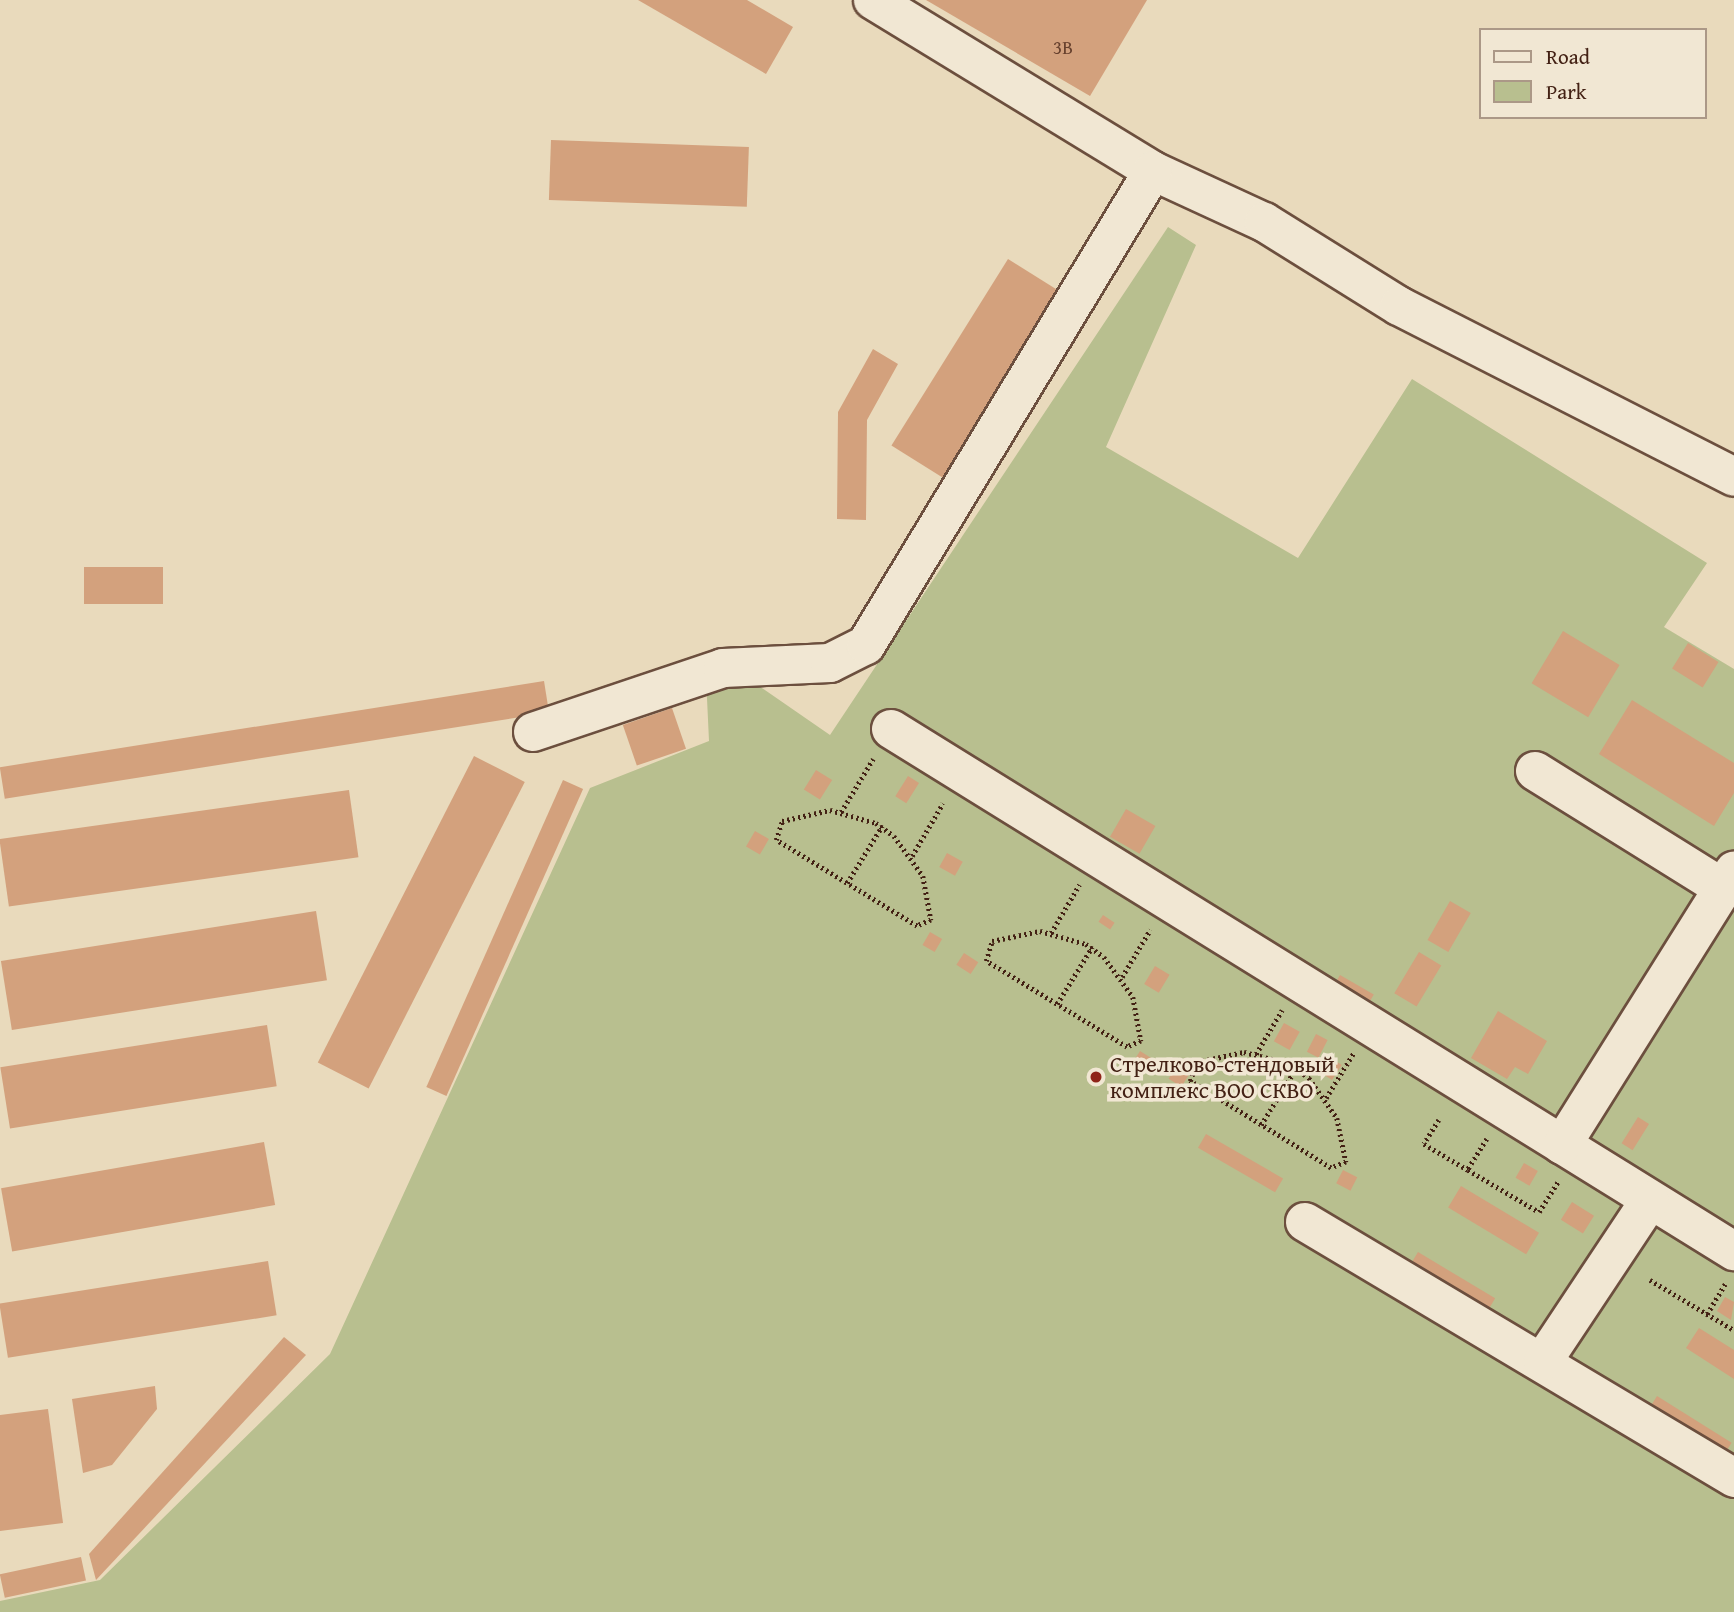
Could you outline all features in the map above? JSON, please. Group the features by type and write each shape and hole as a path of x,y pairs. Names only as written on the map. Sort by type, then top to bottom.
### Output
{"lane":[{"path":"873,0 1153,171 1264,222 1399,306 1734,477"},
{"path":"533,732 723,668 830,663 866,645 1153,171"},
{"path":"891,729 1650,1200 1731,1266"},
{"path":"1535,771 1729,880 1568,1149"},
{"path":"1543,1361 1650,1200"},
{"path":"1305,1222 1543,1361 1734,1478"}],"path":[{"path":"841,812 891,729"},
{"path":"912,856 960,773"},
{"path":"841,812 881,826 912,856 931,920 917,926 776,839 782,821 841,812"},
{"path":"847,883 881,826"},
{"path":"1051,933 1095,857"},
{"path":"1122,977 1167,902"},
{"path":"1051,933 1091,947 1122,977 1141,1041 1127,1047 986,961 992,941 1051,933"},
{"path":"1057,1004 1091,947"},
{"path":"1256,1054 1298,983"},
{"path":"1326,1098 1368,1027"},
{"path":"1256,1054 1296,1068 1326,1098 1346,1161 1331,1168 1190,1081 1197,1062 1256,1054"},
{"path":"1261,1125 1296,1068"},
{"path":"1468,1170 1504,1110"},
{"path":"1439,1119 1424,1144 1539,1212 1568,1149"},
{"path":"1707,1314 1731,1266"},
{"path":"1650,1280 1734,1330"}],"green space":[{"name":"Стрелково-стендовый комплекс ВОО СКВО","path":"1168,227 1196,245 1106,447 1298,558 1412,379 1707,563 1664,627 1734,669 1734,1612 0,1612 0,1601 100,1580 330,1354 590,788 709,741 706,677 746,677 830,735"}],"building":[{"path":"638,0 747,0 793,27 766,74"},
{"path":"926,0 1147,0 1090,96"},
{"path":"551,140 749,147 747,207 549,200"},
{"path":"1008,259 1063,293 947,480 891,446"},
{"path":"873,349 898,364 867,420 866,520 837,519 838,412"},
{"path":"84,567 163,567 163,604 84,604"},
{"path":"1563,631 1620,665 1588,717 1532,683"},
{"path":"1688,643 1719,662 1703,688 1672,668"},
{"path":"544,681 549,713 5,799 0,767"},
{"path":"1632,700 1734,763 1734,793 1714,826 1599,754"},
{"path":"672,708 686,749 637,766 623,725"},
{"path":"474,756 525,782 369,1088 318,1063"},
{"path":"816,770 832,780 820,800 804,790"},
{"path":"908,776 919,783 906,803 895,796"},
{"path":"563,780 583,789 446,1096 426,1087"},
{"path":"349,790 358,857 9,906 0,839"},
{"path":"1126,809 1155,826 1139,854 1110,837"},
{"path":"755,831 769,839 760,855 746,847"},
{"path":"947,853 963,862 955,876 939,867"},
{"path":"1450,901 1471,913 1448,952 1428,940"},
{"path":"316,911 327,980 12,1030 1,961"},
{"path":"1103,915 1115,923 1110,929 1099,922"},
{"path":"930,932 942,939 935,952 922,945"},
{"path":"1419,952 1441,965 1417,1007 1394,993"},
{"path":"964,953 978,962 971,974 956,965"},
{"path":"1155,966 1170,975 1159,993 1144,984"},
{"path":"1340,975 1374,995 1366,1007 1332,988"},
{"path":"1498,1011 1547,1041 1528,1074 1515,1067 1507,1079 1471,1058"},
{"path":"1284,1023 1300,1032 1290,1050 1274,1041"},
{"path":"267,1025 277,1086 10,1128 0,1067"},
{"path":"1316,1034 1328,1040 1319,1058 1307,1052"},
{"path":"1140,1051 1153,1059 1146,1070 1133,1062"},
{"path":"1325,1054 1342,1065 1332,1080 1315,1069"},
{"path":"1176,1067 1189,1075 1181,1087 1169,1079"},
{"path":"1638,1117 1649,1124 1633,1150 1622,1143"},
{"path":"1206,1134 1283,1178 1275,1192 1198,1148"},
{"path":"264,1142 275,1205 12,1251 1,1188"},
{"path":"1524,1163 1538,1171 1529,1186 1516,1178"},
{"path":"1343,1170 1357,1177 1350,1191 1336,1183"},
{"path":"1461,1186 1539,1233 1526,1254 1448,1207"},
{"path":"1572,1202 1594,1216 1583,1234 1561,1220"},
{"path":"1418,1252 1495,1298 1485,1315 1408,1268"},
{"path":"268,1261 277,1315 8,1358 0,1303"},
{"path":"1725,1297 1734,1302 1731,1320 1717,1311"},
{"path":"1699,1328 1734,1350 1734,1379 1686,1348"},
{"path":"284,1337 306,1355 96,1580 89,1554"},
{"path":"155,1386 157,1409 112,1465 83,1473 72,1399"},
{"path":"1657,1396 1732,1443 1723,1457 1648,1410"},
{"path":"48,1409 63,1523 0,1531 0,1415"},
{"path":"81,1557 86,1580 5,1598 0,1574"}],"place":[{"name":"Стрелково-стендовый комплекс ВОО СКВО","path":"1096,1077"}]}
